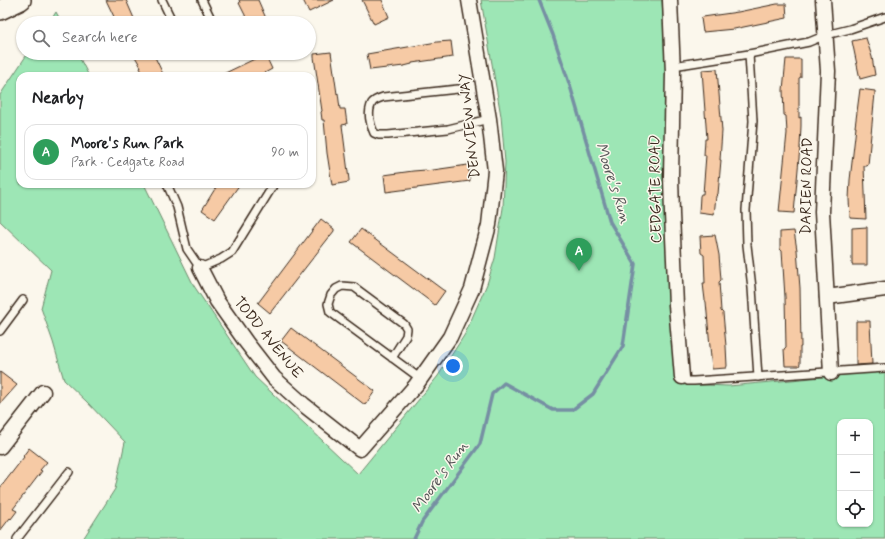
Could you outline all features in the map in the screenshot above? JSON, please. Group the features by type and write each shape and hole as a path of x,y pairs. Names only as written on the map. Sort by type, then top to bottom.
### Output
{"street":[{"path":"0,10 21,0"},
{"name":"DENVIEW WAY","path":"360,449 421,379 450,338 472,289 489,225 495,171 489,119 469,0"},
{"name":"CEDGATE ROAD","path":"670,0 673,66 671,176 672,214 676,305 682,377"},
{"name":"DARIEN ROAD","path":"823,0 828,92 823,155 822,212 831,373"},
{"name":"TODD AVENUE","path":"200,268 217,301 274,378 304,406 360,449"},
{"path":"827,297 885,289"},
{"path":"0,446 43,392"}],"lane":[{"path":"162,0 170,16"},
{"path":"202,0 210,16"},
{"path":"673,66 749,54 809,42 826,35 850,29 885,17"},
{"path":"749,54 753,121 746,210 747,245 752,288 758,377"},
{"path":"458,89 376,99 372,103 370,127 374,133 388,135 448,129 489,119"},
{"path":"169,188 177,207 187,249 200,268 221,259 232,252 272,188"},
{"path":"392,358 406,336 407,329 404,324 354,287 342,286 336,289 331,295 328,304 330,312 392,358 421,379"},
{"path":"0,331 23,300"},
{"path":"682,377 688,381 694,382 885,368"},
{"path":"17,539 69,472"}],"green space":[{"path":"481,0 662,0 668,90 665,169 679,384 729,386 885,371 885,539 83,539 115,489 125,442 64,380 41,308 51,270 0,221 0,95 23,60 81,60 87,72 16,72 16,188 146,188 194,286 255,377 358,474 438,376 465,334 487,284 495,258 503,208 505,162 501,116"}],"building":[{"path":"106,0 126,0 133,16 114,16"},
{"path":"239,0 258,0 265,16 246,16"},
{"path":"303,0 334,0 309,12"},
{"path":"362,0 382,0 389,17 374,24"},
{"path":"777,4 786,4 787,18 734,29 703,32 701,18 703,17"},
{"path":"866,38 872,57 875,75 860,79 852,41"},
{"path":"451,41 453,57 412,63 404,66 370,70 367,54"},
{"path":"331,52 340,109 345,109 347,124 342,125 349,182 332,185 314,60 316,60 316,54"},
{"path":"786,59 801,59 801,77 799,78 799,118 801,117 801,126 794,213 779,212 787,133 786,116 784,115 783,90"},
{"path":"137,60 156,60 162,72 142,72"},
{"path":"252,60 268,60 272,69 266,72 227,72"},
{"path":"717,69 722,131 718,194 716,196 714,215 699,213 700,196 703,194 706,155 704,155 705,139 707,139 702,70"},
{"path":"860,89 875,91 868,165 864,166 866,219 850,218 849,199"},
{"path":"468,165 470,181 386,192 384,175"},
{"path":"216,188 237,188 215,219 202,210"},
{"path":"321,219 334,229 334,231 270,313 258,303"},
{"path":"867,227 867,265 852,265 852,228"},
{"path":"361,229 445,291 435,305 351,242"},
{"path":"794,231 800,288 800,364 799,366 785,366 785,297 782,251 780,249 780,232"},
{"path":"715,235 719,255 721,311 723,313 727,366 726,368 712,369 703,283 705,283 704,255 701,253 700,236"},
{"path":"856,321 870,321 872,364 856,365"},
{"path":"291,328 375,391 365,405 281,341"},
{"path":"0,372 17,385 0,404"},
{"path":"29,448 47,462 40,470 42,471 13,509 17,511 0,531 0,488 24,457 23,456"}],"waterway":[{"name":"Moore's Run","path":"414,539 422,522 480,444 492,394 504,383 553,410 572,410 593,394 623,346 635,264 610,222 571,89 553,35 539,0"}],"place":[{"name":"Moore's Run Park","path":"579,271"}]}
